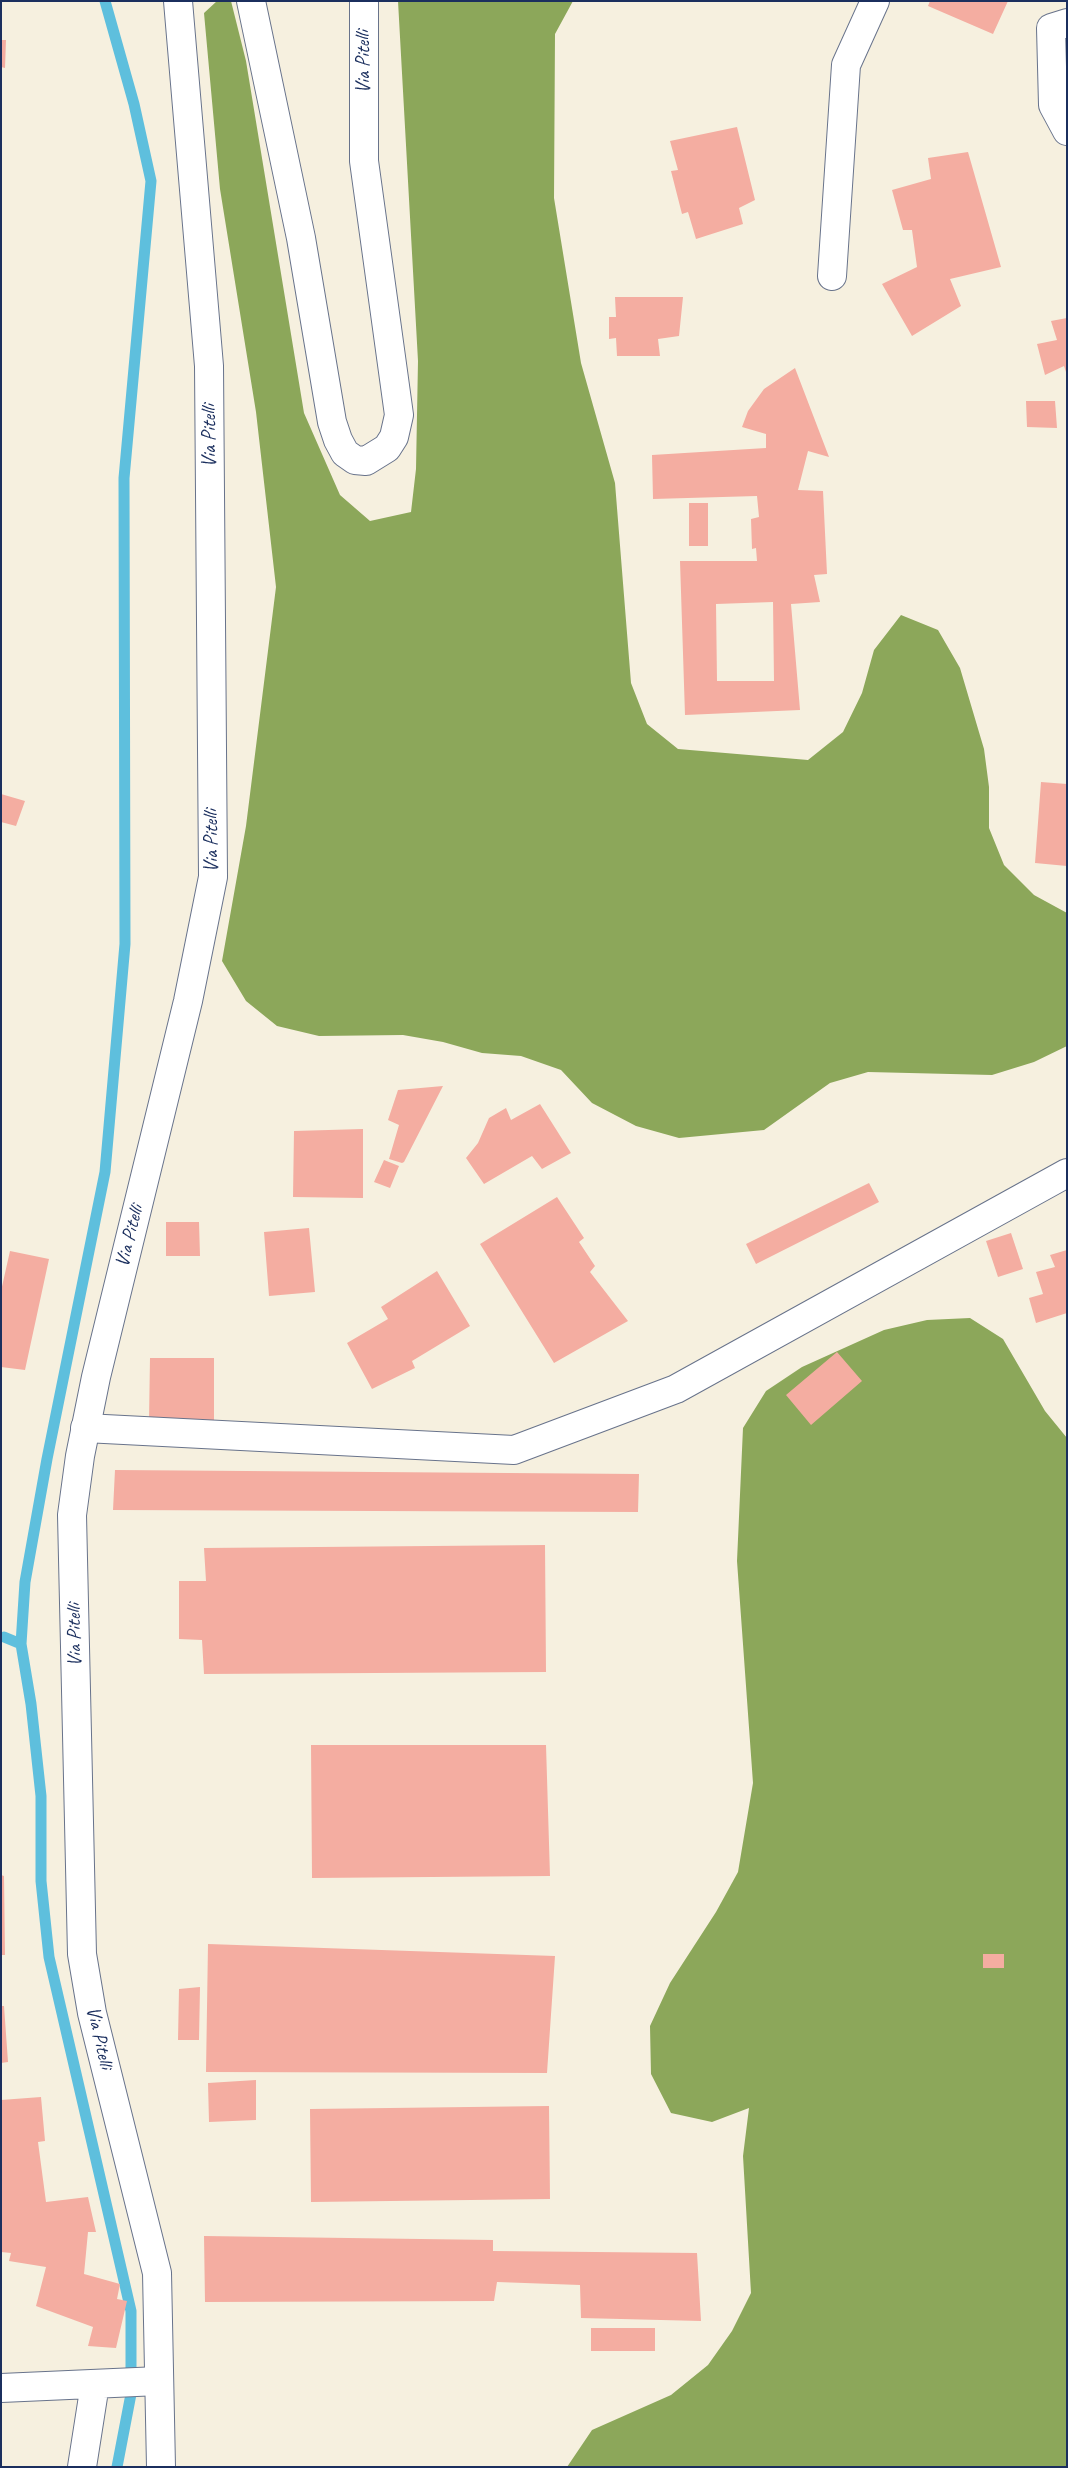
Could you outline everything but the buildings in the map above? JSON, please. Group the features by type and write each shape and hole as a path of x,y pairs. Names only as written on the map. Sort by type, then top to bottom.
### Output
{"street":[{"name":"Via Pitelli","path":"161,2467 157,2381 157,2273 92,2013 82,1954 72,1515 85,1428 188,1001 213,877 209,366 178,1"},
{"name":"Via Pitelli","path":"251,1 301,238 332,422 338,440 346,453 355,460 366,461 387,448 394,437 399,415 364,161 364,1"},
{"path":"832,276 846,65 875,1"},
{"path":"1067,23 1051,28 1053,105 1067,131"},
{"path":"85,1428 514,1450 676,1389 1067,1173"},
{"path":"1,2388 157,2381"},
{"path":"82,2467 101,2384"}],"green space":[{"path":"217,1 231,1 246,61 304,413 340,495 370,521 411,512 416,469 418,361 398,1 573,1 555,34 554,198 581,363 615,483 631,683 647,724 678,749 808,760 843,732 862,693 874,650 901,615 938,630 960,668 984,749 989,787 989,828 1004,865 1034,895 1067,913 1067,1046 1034,1062 992,1075 868,1072 830,1083 764,1130 679,1138 636,1126 592,1103 561,1070 521,1056 482,1053 443,1042 403,1035 319,1036 277,1026 246,1001 222,961 246,826 276,587 256,412 220,189 204,13"},
{"path":"970,1318 1003,1339 1045,1411 1067,1438 1067,2467 567,2467 592,2430 671,2395 708,2365 732,2331 751,2293 743,2156 749,2108 712,2122 671,2113 651,2074 650,2026 670,1983 716,1912 738,1872 753,1783 737,1561 743,1428 766,1391 802,1367 884,1330 927,1320"}],"waterway":[{"path":"105,1 134,104 151,181 124,478 125,944 105,1172 47,1459 25,1582 21,1644 31,1704 41,1796 41,1881 49,1957 131,2311 131,2394 117,2467"},
{"path":"4,1637 21,1644"}]}
